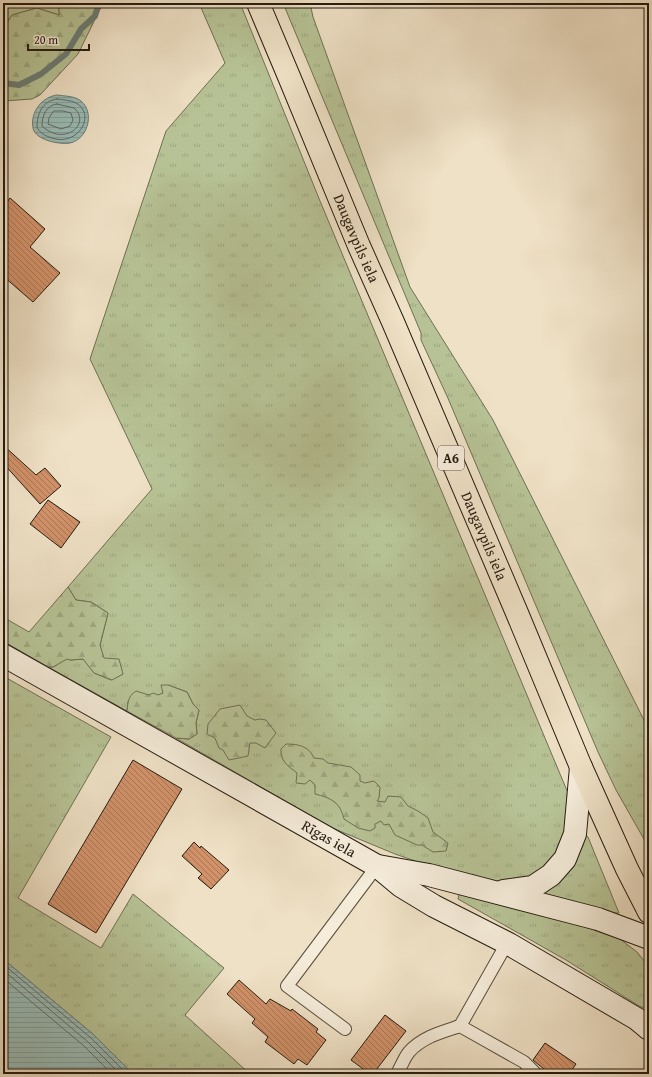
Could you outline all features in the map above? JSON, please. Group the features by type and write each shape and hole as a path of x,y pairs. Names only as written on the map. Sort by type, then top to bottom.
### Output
{"highway":[{"name":"Daugavpils iela","path":"258,3 359,246 517,613 581,767 627,869 649,912"}],"main road":[{"name":"Rīgas iela","path":"3,655 377,866 401,886 434,906 509,944 645,1023"},
{"path":"493,893 533,887 551,875 565,859 575,834 581,767"},
{"path":"377,866 429,875 493,893 598,919 649,938"}],"lane":[{"path":"345,1029 287,986 377,866"},
{"path":"397,1074 409,1052 417,1044 429,1037 460,1026 502,952 509,944"},
{"path":"460,1026 524,1062 536,1074"}],"green space":[{"path":"3,3 59,3 59,15 37,8 12,15 3,29"},
{"path":"59,3 103,3 78,54 40,95 32,99 3,101 3,29 12,15 37,8 59,15"},
{"path":"199,3 240,3 320,201 568,793 564,845 540,875 499,882 424,864 395,854 330,827 176,738 189,739 197,734 196,723 199,710 193,704 187,692 168,685 163,693 158,696 149,695 128,701 127,711 48,667 53,667 67,658 70,660 84,659 94,673 111,680 123,674 103,658 100,645 108,613 91,602 76,600 68,587 152,489 90,359 166,131 225,63"},
{"path":"283,3 310,3 313,17 410,287 493,420 649,730 649,848 616,790 598,752 447,396 421,340 421,333"},
{"path":"68,587 76,600 91,602 108,613 100,645 104,658 119,659 123,674 112,680 94,673 83,659 67,659 53,667 48,667 3,641 3,617 29,632"},
{"path":"3,676 111,737 18,898 101,948 133,894 224,968 185,1015 250,1074 133,1074 94,1035 3,959"},
{"path":"161,685 168,685 187,692 193,704 199,710 196,723 197,734 189,739 176,738 127,711 129,700 133,693 136,691 149,695 153,693 158,695 163,693"},
{"path":"240,705 247,716 255,720 266,720 276,733 265,748 256,743 250,743 248,756 229,760 223,750 219,748 215,738 207,734 208,724 220,709"},
{"path":"286,744 303,746 312,754 314,758 323,759 328,763 351,767 360,775 360,781 365,783 374,781 380,787 379,798 377,801 385,802 388,796 401,797 408,806 428,818 433,832 448,843 446,851 433,852 422,845 417,845 395,835 389,824 384,825 381,821 375,824 375,828 370,831 358,828 344,819 340,808 334,802 326,797 315,794 315,785 310,780 305,784 296,783 297,773 285,763 282,757 281,749"},
{"path":"584,834 588,837 619,913 541,893"},
{"path":"459,894 582,926 620,939 637,952 649,967 649,1010 639,1006 566,960 458,899"}],"water":[{"path":"57,95 78,99 84,104 87,110 88,123 86,130 82,136 70,143 60,143 43,139 38,136 33,128 33,116 38,106 46,99"},
{"path":"3,959 94,1035 133,1074 3,1074"}],"building":[{"path":"10,198 45,229 30,247 60,273 33,302 3,276 3,207"},
{"path":"3,445 36,475 45,468 61,486 40,504 3,463"},
{"path":"48,500 80,522 61,548 30,524"},
{"path":"133,760 182,789 96,933 48,904"},
{"path":"194,842 200,848 201,846 229,870 211,889 198,878 202,874 182,856"},
{"path":"239,980 266,1004 270,999 291,1011 292,1009 318,1029 316,1032 326,1040 307,1065 298,1059 294,1064 265,1042 268,1037 252,1023 255,1019 227,994"},
{"path":"385,1015 406,1031 373,1074 370,1074 351,1060"},
{"path":"545,1043 576,1064 569,1074 550,1074 533,1060"}],"waterway":[{"path":"3,83 19,85 41,74 66,54 81,29 95,16 99,3"}]}
